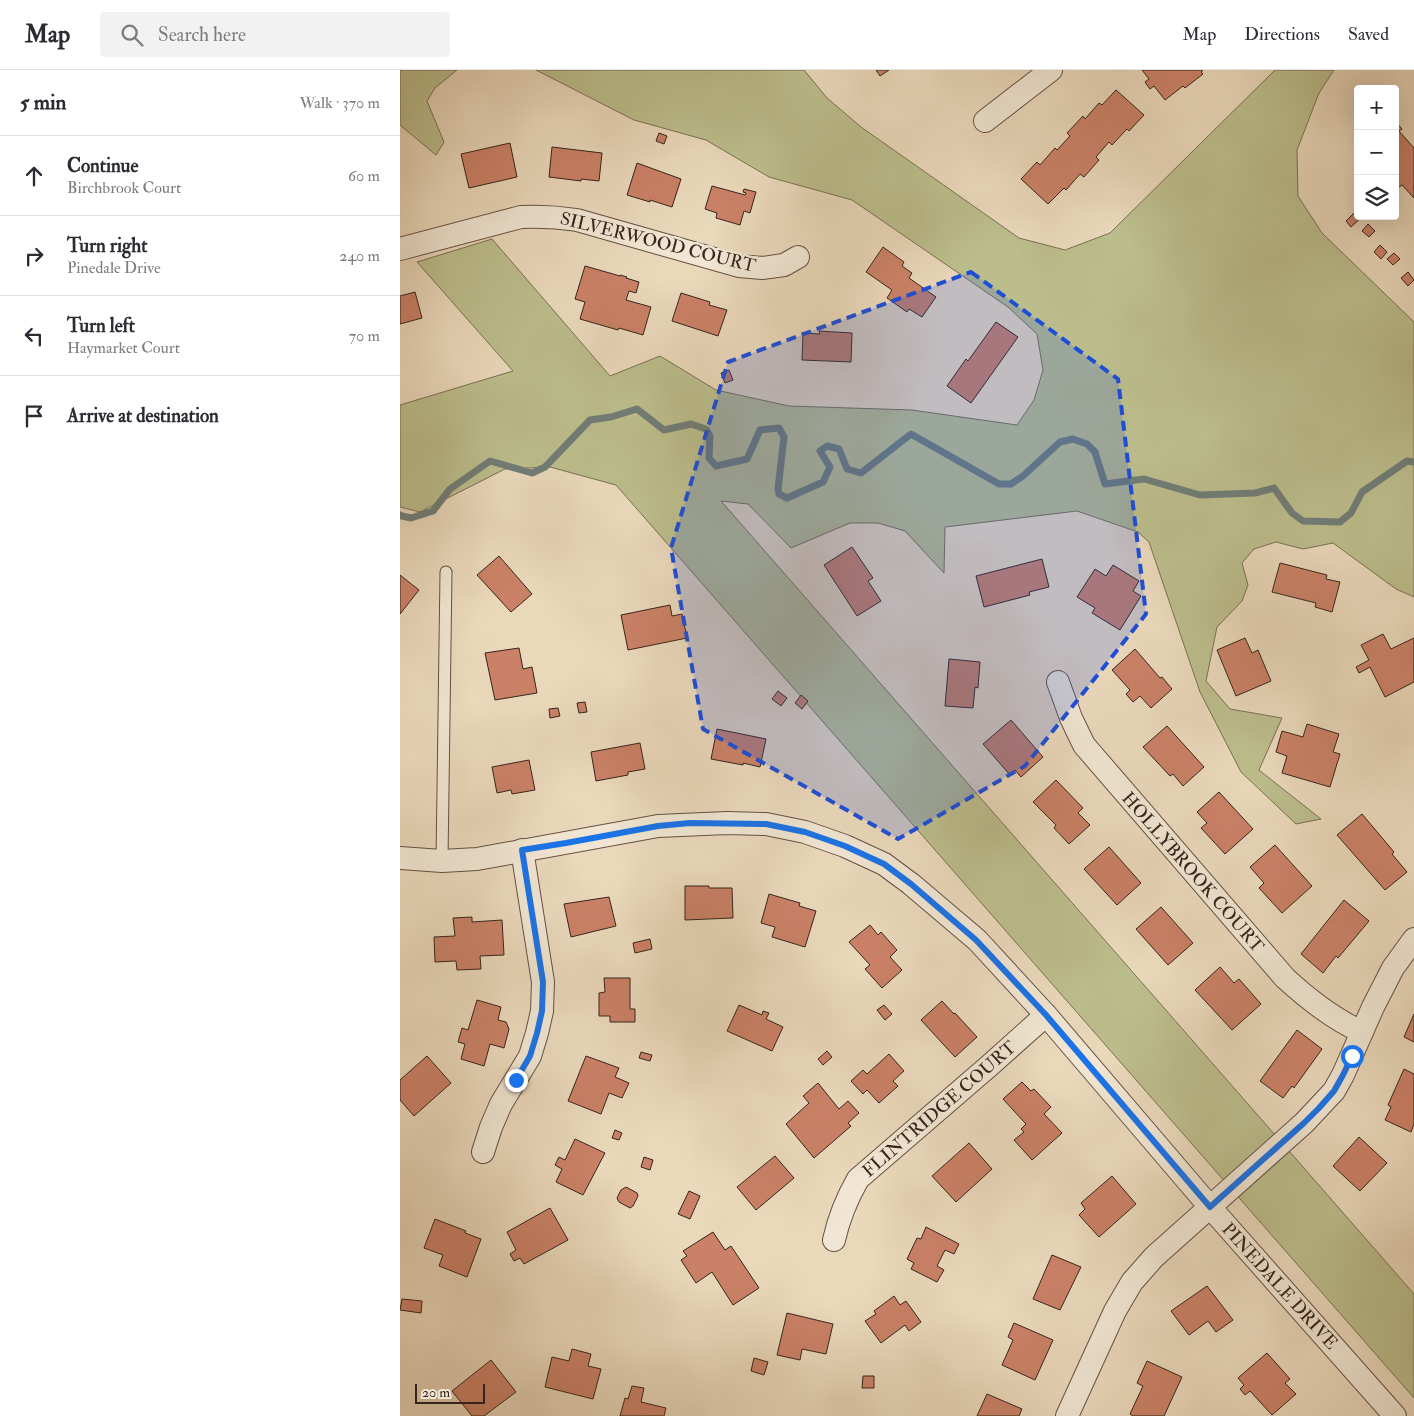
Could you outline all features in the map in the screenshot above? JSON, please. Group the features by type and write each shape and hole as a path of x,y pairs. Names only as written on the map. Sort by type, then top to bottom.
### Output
{"street":[{"path":"985,121 1051,70"},
{"name":"SILVERWOOD COURT","path":"400,249 521,217 548,217 577,220 739,266 762,268 784,265 798,257"},
{"name":"HOLLYBROOK COURT","path":"1058,682 1084,745 1285,978 1307,999 1326,1013 1362,1032"},
{"name":"PINEDALE DRIVE","path":"400,858 442,861 477,859 658,826 690,823 766,824 805,832 845,846 884,864 911,884 976,940 1046,1015 1210,1207 1395,1416"},
{"path":"483,1152 501,1104 530,1056 542,1011 543,982 522,850"},
{"path":"1067,1416 1115,1311 1132,1282 1154,1257 1304,1123 1334,1091 1393,968 1414,939"},
{"name":"FLINTRIDGE COURT","path":"834,1240 840,1217 858,1179 990,1066 1046,1015"}],"lane":[{"path":"442,861 446,572"}],"highlighted area":[{"path":"971,272 1118,379 1146,614 1025,766 898,839 703,729 671,548 728,362"}],"green space":[{"path":"400,70 457,70 435,88 427,101 444,142 436,155 400,125"},
{"path":"536,70 804,70 827,98 861,127 1019,238 1065,250 1110,233 1275,70 1334,70 1319,93 1297,150 1298,196 1322,233 1414,322 1414,597 1396,589 1333,543 1303,549 1276,542 1254,549 1242,563 1248,585 1242,601 1217,627 1206,681 1230,709 1282,718 1259,770 1321,819 1296,824 1241,772 1200,692 1149,542 1138,532 1077,511 945,527 944,573 905,531 878,523 850,523 791,548 748,504 721,501 1414,1294 1414,1398 616,485 550,467 505,469 420,512 400,507 400,405 513,371 417,262 492,239 610,376 660,356 716,390 789,406 912,410 1017,425 1034,400 1043,370 1037,334 1008,307 852,200 769,177 706,140 634,120"}],"building":[{"path":"876,70 889,70 880,76"},
{"path":"1142,70 1203,70 1201,72 1203,74 1165,100 1154,86 1150,89 1145,82 1149,79"},
{"path":"1116,90 1144,115 1112,145 1109,142 1096,157 1099,160 1084,177 1080,174 1066,190 1064,188 1048,204 1021,179 1037,162 1040,165 1055,148 1057,150 1070,136 1067,133 1083,116 1085,119 1099,103 1102,105"},
{"path":"1399,131 1414,148 1414,198 1402,185 1399,187"},
{"path":"659,133 667,136 664,144 656,141"},
{"path":"510,143 517,177 469,188 461,154"},
{"path":"552,147 602,153 599,181 549,177"},
{"path":"637,163 681,179 672,207 627,195"},
{"path":"712,186 745,195 744,189 756,192 750,213 744,211 740,225 716,218 717,213 705,209"},
{"path":"1354,213 1354,220 1359,220 1351,227 1346,221"},
{"path":"1368,224 1375,231 1369,237 1362,231"},
{"path":"1380,245 1387,252 1381,259 1374,252"},
{"path":"883,247 904,262 902,266 912,273 909,278 936,297 922,317 909,309 907,312 887,298 892,290 866,272"},
{"path":"1394,253 1400,259 1393,265 1387,259"},
{"path":"585,266 639,282 636,293 629,291 626,300 651,307 643,335 580,319 585,302 575,299"},
{"path":"1408,272 1414,280 1408,286 1401,278"},
{"path":"415,292 422,318 400,324 400,296"},
{"path":"681,293 710,302 709,305 727,310 718,336 672,321"},
{"path":"996,322 1018,337 971,403 947,386"},
{"path":"819,331 852,333 851,362 802,360 803,333 820,334"},
{"path":"729,370 733,380 725,383 721,373"},
{"path":"852,547 873,578 868,581 881,601 857,616 824,565"},
{"path":"499,556 532,594 511,612 477,575"},
{"path":"1042,559 1049,587 1029,592 1030,595 984,607 976,576"},
{"path":"1280,563 1327,575 1326,579 1340,582 1332,612 1315,607 1316,603 1272,592"},
{"path":"1113,565 1139,581 1133,591 1141,596 1120,630 1092,613 1095,608 1077,597 1095,569 1106,576"},
{"path":"400,575 419,590 400,614"},
{"path":"670,605 672,616 682,614 687,638 628,650 621,615"},
{"path":"1383,634 1391,649 1414,638 1414,682 1385,697 1370,667 1359,673 1356,667 1369,660 1361,645"},
{"path":"1245,638 1252,653 1258,650 1271,681 1236,696 1217,650"},
{"path":"519,648 523,669 532,667 537,693 495,700 485,653"},
{"path":"1135,649 1172,689 1151,708 1140,696 1133,702 1126,694 1130,690 1112,670"},
{"path":"949,659 980,662 978,688 975,687 973,708 945,706"},
{"path":"778,691 787,698 781,706 772,699"},
{"path":"801,695 808,701 802,709 795,703"},
{"path":"585,702 587,712 579,713 577,703"},
{"path":"558,708 560,716 550,718 549,709"},
{"path":"1011,720 1043,757 1021,777 1015,770 1010,775 983,744"},
{"path":"1307,724 1339,734 1333,752 1340,754 1330,787 1282,773 1287,756 1276,752 1282,731 1303,737"},
{"path":"1167,726 1204,767 1183,786 1173,774 1170,776 1143,747"},
{"path":"717,729 766,739 760,767 711,759"},
{"path":"640,743 645,769 628,772 628,775 596,781 591,752"},
{"path":"529,760 535,790 512,794 511,790 497,793 492,767"},
{"path":"1056,780 1083,808 1078,813 1090,825 1069,844 1054,828 1056,825 1033,802"},
{"path":"1219,792 1253,829 1225,854 1201,828 1207,823 1197,812"},
{"path":"1362,814 1394,852 1392,854 1407,872 1385,890 1337,835"},
{"path":"1275,845 1312,886 1282,913 1259,888 1264,883 1250,867"},
{"path":"1109,847 1141,883 1117,905 1084,869"},
{"path":"685,886 732,888 733,918 685,920"},
{"path":"769,894 800,903 799,906 816,911 805,947 772,937 775,927 761,923"},
{"path":"609,897 616,926 571,937 564,904"},
{"path":"1344,900 1369,921 1338,958 1336,956 1323,973 1301,954"},
{"path":"1161,907 1193,943 1168,965 1136,929"},
{"path":"472,917 472,922 502,920 504,955 480,956 481,969 457,970 456,961 435,962 434,937 455,936 453,918"},
{"path":"870,925 878,935 881,932 897,950 890,957 902,970 882,988 865,969 870,965 849,942"},
{"path":"650,939 652,949 635,953 633,943"},
{"path":"1220,967 1234,983 1239,979 1261,1004 1232,1030 1195,990"},
{"path":"604,978 630,978 630,1009 635,1009 635,1022 610,1022 610,1016 599,1016 599,993 605,992"},
{"path":"477,1000 501,1007 498,1020 506,1022 509,1029 504,1048 490,1044 484,1066 461,1059 465,1044 458,1042 462,1028 468,1030"},
{"path":"942,1001 977,1037 955,1057 921,1020"},
{"path":"739,1005 762,1015 763,1011 769,1013 766,1019 783,1027 772,1051 727,1031"},
{"path":"884,1005 892,1014 885,1020 877,1010"},
{"path":"1414,1014 1414,1042 1404,1037"},
{"path":"1297,1030 1322,1049 1294,1088 1292,1086 1283,1098 1260,1081"},
{"path":"827,1051 832,1057 823,1065 818,1059"},
{"path":"641,1052 652,1055 650,1061 639,1058"},
{"path":"889,1054 904,1071 893,1081 898,1086 879,1103 867,1090 863,1094 851,1081 863,1070 867,1074"},
{"path":"427,1056 451,1083 414,1116 400,1100 400,1080"},
{"path":"586,1056 619,1068 615,1077 629,1083 622,1098 609,1093 601,1114 568,1101"},
{"path":"1404,1069 1414,1074 1414,1124 1411,1132 1385,1120 1391,1107 1388,1105"},
{"path":"1022,1082 1031,1091 1034,1089 1051,1107 1044,1114 1062,1133 1032,1160 1014,1140 1024,1132 1021,1129 1026,1124 1003,1099"},
{"path":"818,1083 839,1109 848,1101 859,1113 848,1123 851,1126 814,1158 786,1124 809,1103 803,1096"},
{"path":"615,1130 622,1133 619,1140 612,1138"},
{"path":"1359,1137 1387,1163 1360,1191 1333,1166"},
{"path":"575,1139 605,1153 583,1195 556,1182 562,1169 555,1165 559,1157 565,1160"},
{"path":"969,1143 992,1169 956,1202 932,1176"},
{"path":"775,1156 794,1178 756,1210 737,1187"},
{"path":"644,1157 653,1160 650,1170 641,1167"},
{"path":"1112,1176 1136,1204 1099,1237 1079,1215 1085,1209 1081,1203"},
{"path":"626,1187 637,1193 638,1196 630,1208 619,1202 617,1198 621,1190"},
{"path":"689,1191 700,1196 690,1219 678,1214"},
{"path":"550,1208 568,1240 524,1264 520,1258 514,1261 510,1254 516,1250 507,1232"},
{"path":"435,1219 481,1239 467,1277 439,1266 443,1255 424,1248"},
{"path":"926,1227 959,1244 954,1254 945,1250 937,1266 944,1270 937,1282 911,1269 914,1263 907,1259 917,1238 921,1239"},
{"path":"713,1232 725,1250 731,1246 759,1288 733,1305 712,1272 696,1283 681,1260 687,1256 683,1251"},
{"path":"1052,1255 1081,1267 1060,1310 1033,1299"},
{"path":"1207,1286 1233,1320 1216,1332 1208,1321 1189,1335 1171,1311"},
{"path":"894,1296 900,1305 906,1301 921,1322 909,1331 905,1325 881,1343 865,1321 876,1314 874,1311"},
{"path":"402,1299 422,1301 421,1313 400,1310"},
{"path":"787,1313 833,1324 826,1354 802,1349 800,1360 777,1355"},
{"path":"1014,1323 1053,1340 1035,1380 1002,1365 1013,1340 1008,1337"},
{"path":"572,1349 591,1354 588,1366 601,1369 593,1399 545,1387 552,1357 569,1361"},
{"path":"1267,1353 1290,1379 1285,1383 1296,1394 1272,1415 1250,1391 1245,1395 1240,1389 1244,1385 1238,1378"},
{"path":"754,1358 768,1362 764,1375 751,1371"},
{"path":"491,1360 516,1392 484,1416 472,1416 452,1391"},
{"path":"1147,1361 1182,1377 1164,1416 1133,1416 1130,1414 1143,1386 1137,1383"},
{"path":"863,1376 874,1376 874,1388 862,1388"},
{"path":"632,1386 644,1388 641,1402 666,1408 664,1416 620,1416 625,1398 628,1399"},
{"path":"987,1394 1022,1409 1019,1416 977,1416"}],"waterway":[{"path":"400,515 411,518 433,511 450,489 490,461 532,473 545,467 590,420 611,417 637,409 664,430 691,424 706,429 710,436 709,458 716,466 747,459 760,430 779,428 784,437 778,489 779,494 787,498 823,482 830,467 820,451 827,446 839,449 847,469 861,473 911,434 999,484 1011,484 1023,476 1060,442 1073,439 1087,444 1095,452 1105,484 1144,479 1200,495 1255,493 1274,488 1292,513 1303,521 1340,522 1351,513 1362,492 1407,461 1414,462"}],"route":[{"path":"516,1080 530,1056 537,1033 542,1011 543,982 522,850 658,826 690,823 766,824 805,832 845,846 884,864 911,884 976,940 1046,1015 1210,1207 1319,1108 1334,1091 1352,1056"}]}
